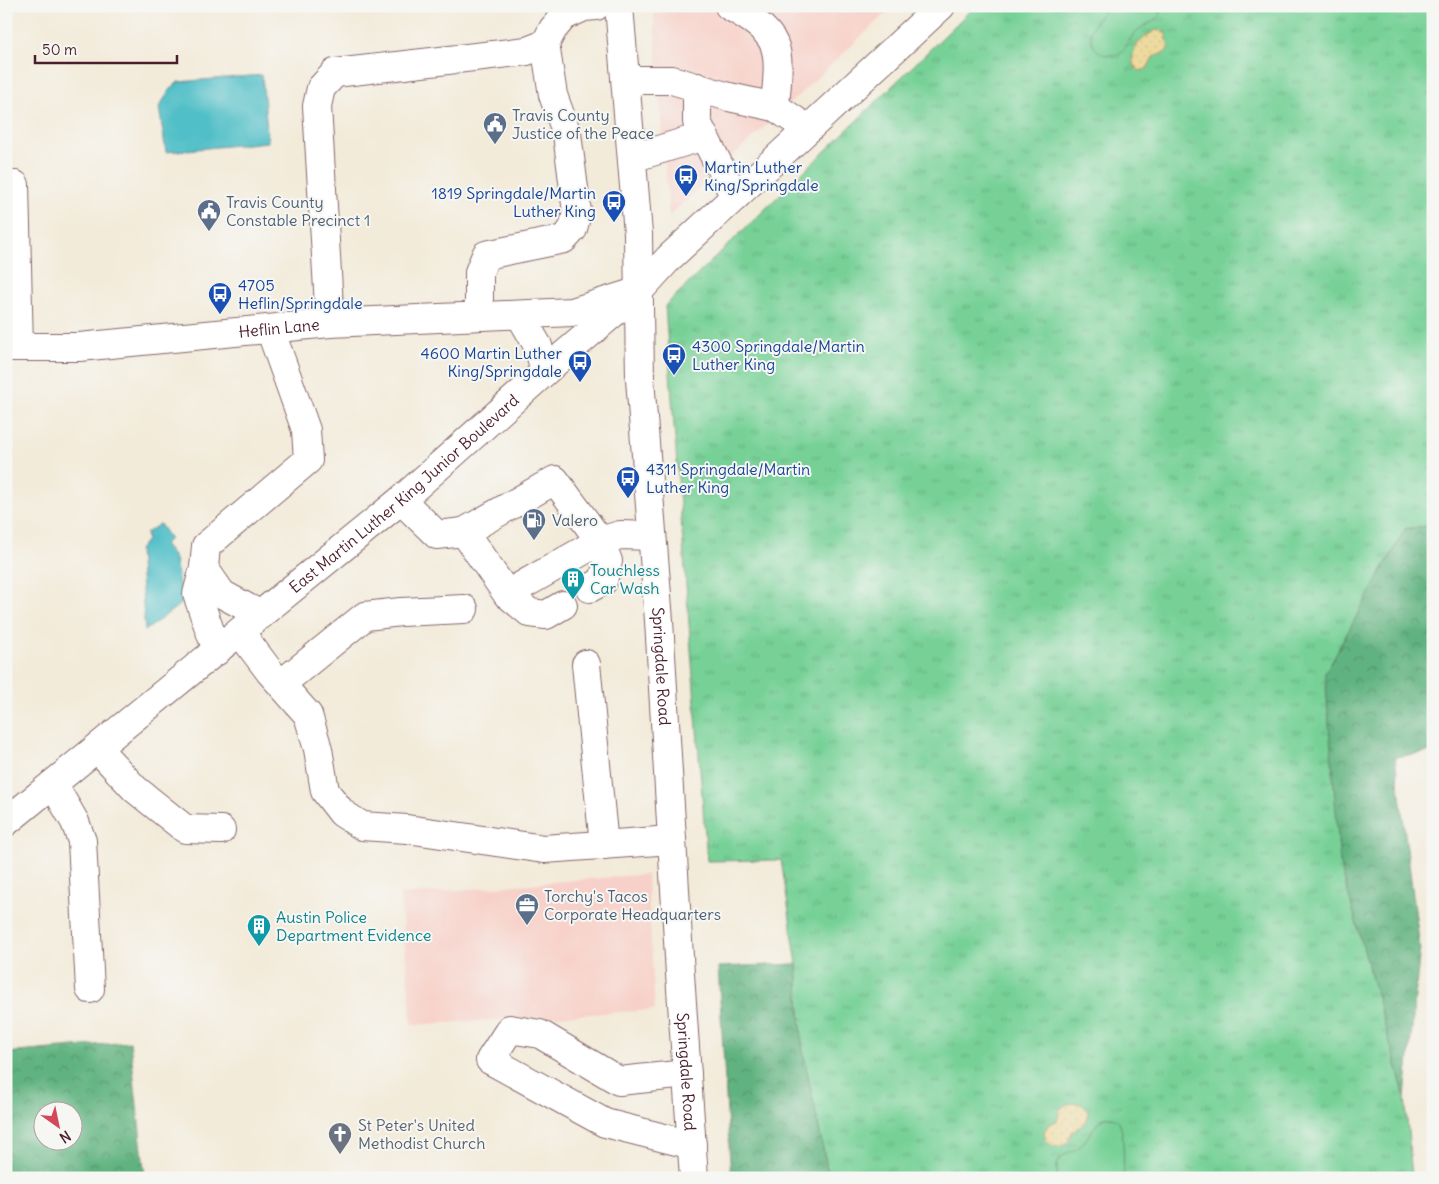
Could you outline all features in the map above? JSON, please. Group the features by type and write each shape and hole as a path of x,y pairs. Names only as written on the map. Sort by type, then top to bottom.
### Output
{"main road":[{"path":"479,316 479,272 486,255 564,239 573,229 577,212 567,134 553,95 545,44 553,29 564,16 584,8 596,6"},
{"name":"Springdale Road","path":"619,6 638,234 640,379 694,1178"},
{"path":"729,6 741,12 767,32 774,44 777,68 775,107"},
{"name":"East Martin Luther King Junior Boulevard","path":"6,822 401,500 545,371 639,291 669,258 808,129 933,9"},
{"path":"330,323 319,144 318,106 321,88 335,73 527,51 545,44"},
{"path":"626,80 672,80 730,97 775,107 808,129"},
{"path":"698,87 697,122 735,197"},
{"path":"632,158 704,136"},
{"path":"12,347 15,185"},
{"name":"Heflin Lane","path":"12,347 79,347 330,323 572,312 639,291"},
{"path":"520,315 538,346 545,371"},
{"path":"217,651 197,594 204,568 206,546 308,460 306,430 270,329"},
{"path":"401,500 437,535 464,532 554,480 600,541 608,561 602,580 590,588"},
{"path":"464,532 507,594 530,614 546,616 563,605"},
{"path":"507,594 600,541 620,535 652,536"},
{"path":"204,568 222,594 261,615"},
{"path":"281,684 324,647 365,616 464,609"},
{"path":"240,632 308,715 318,749 325,791 342,813 362,826 407,829 544,849 672,840"},
{"path":"586,664 604,845"},
{"path":"97,748 135,789 185,829 221,830"},
{"path":"53,784 75,822 82,841 90,989"},
{"path":"687,1074 620,1081 540,1034 510,1029 490,1060 605,1123 692,1145"}],"shaded area":[{"path":"653,6 894,6 669,216"},
{"path":"647,874 655,1010 412,1025 400,895"}],"green space":[{"path":"975,6 1433,6 1433,525 1405,529 1340,864 1405,1097 1412,1178 829,1178 802,1046 797,964 781,860 707,861 665,306"},
{"path":"1107,6 1163,6 1158,17 1136,32 1119,54 1108,55 1102,54 1096,49 1091,36 1093,26"},
{"path":"1433,525 1433,751 1395,757 1420,948 1405,1097 1340,864 1325,673 1405,529"},
{"path":"797,964 802,1046 829,1178 731,1178 718,967"},
{"path":"130,1042 145,1178 6,1178 6,1053"},
{"path":"1106,1117 1115,1118 1121,1127 1124,1178 1058,1178 1057,1166 1060,1159 1080,1146 1098,1123"}],"sand":[{"path":"1156,30 1165,31 1169,48 1164,53 1153,57 1147,69 1139,71 1133,64 1136,47 1146,36"},
{"path":"1077,1103 1084,1106 1088,1112 1086,1120 1083,1125 1072,1132 1066,1144 1052,1146 1045,1139 1044,1131 1049,1124 1057,1121 1060,1109 1067,1104"}],"water":[{"path":"262,75 268,142 166,152 159,107 170,90 178,82"},
{"path":"160,524 170,539 164,544 175,559 179,585 187,599 145,631 139,550 147,540 146,533"}],"place":[{"name":"Travis County Justice of the Peace","path":"495,145"},
{"name":"Martin Luther King/Springdale","path":"686,197"},
{"name":"1819 Springdale/Martin Luther King","path":"614,223"},
{"name":"Travis County Constable Precinct 1","path":"209,232"},
{"name":"4705 Heflin/Springdale","path":"220,315"},
{"name":"4300 Springdale/Martin Luther King","path":"674,376"},
{"name":"4600 Martin Luther King/Springdale","path":"580,383"},
{"name":"4311 Springdale/Martin Luther King","path":"628,499"},
{"name":"Valero","path":"534,541"},
{"name":"Touchless Car Wash","path":"573,600"},
{"name":"Torchy's Tacos Corporate Headquarters","path":"527,926"},
{"name":"Austin Police Department Evidence","path":"259,947"},
{"name":"St Peter's United Methodist Church","path":"340,1155"}]}
